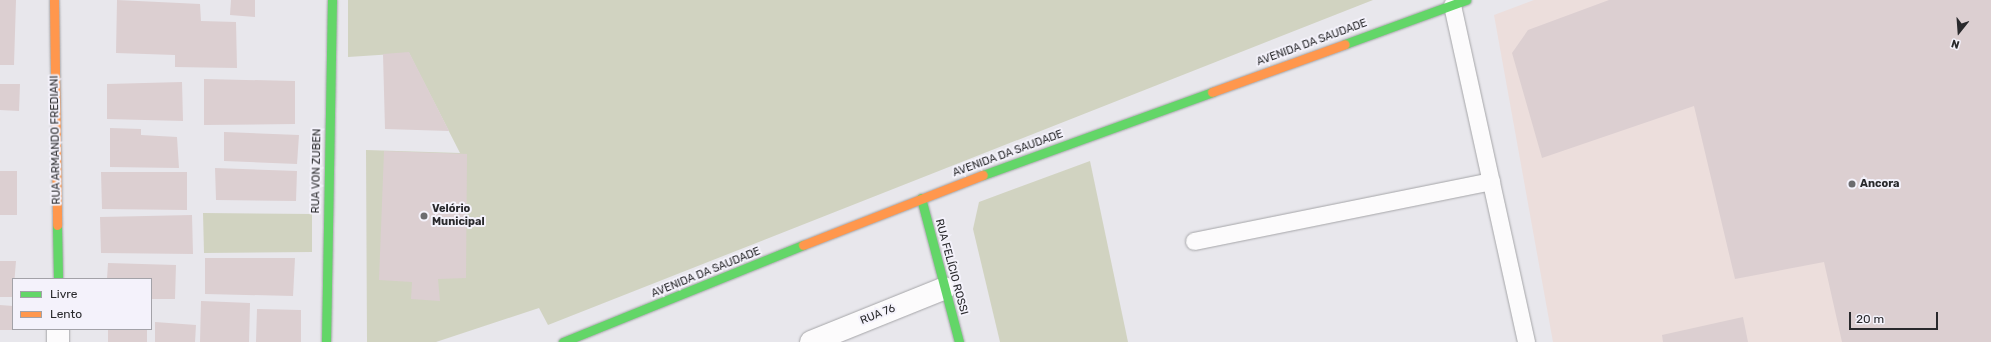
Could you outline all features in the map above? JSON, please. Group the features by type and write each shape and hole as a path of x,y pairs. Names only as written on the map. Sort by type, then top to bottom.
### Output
{"street":[{"name":"RUA ARMANDO FREDIANI","path":"54,0 58,278"},
{"name":"RUA VON ZUBEN","path":"326,342 332,0"},
{"name":"AVENIDA DA SAUDADE","path":"563,342 921,198 1459,3"},
{"name":"RUA FELÍCIO ROSSI","path":"921,198 959,342"},
{"name":"RUA 76","path":"811,342 945,288"},
{"path":"58,330 58,342"}],"lane":[{"path":"1459,3 1491,181 1526,342"},
{"path":"1194,241 1491,181"}],"shaded area":[{"path":"1534,0 1991,0 1991,342 1553,342 1494,15"}],"green space":[{"path":"348,0 1373,0 548,325 539,308 436,342 367,342 366,150 460,153 409,53 348,57"},
{"path":"1090,161 1128,342 1000,342 973,229 979,202"},
{"path":"203,213 312,214 312,252 204,253"}],"building":[{"path":"0,0 16,0 14,65 0,65"},
{"path":"117,0 200,4 201,21 236,22 237,68 175,67 175,55 116,53"},
{"path":"231,0 255,0 255,17 230,15"},
{"name":"Ancora","path":"1609,0 1991,0 1991,342 1842,342 1824,262 1735,279 1694,106 1542,158 1512,53 1528,30"},
{"path":"409,52 449,131 385,129 383,54"},
{"path":"204,79 295,81 295,124 204,125"},
{"path":"182,82 183,121 107,119 107,84"},
{"path":"0,84 20,84 19,111 0,110"},
{"path":"110,128 141,129 141,135 177,137 179,168 110,167"},
{"path":"224,132 299,135 297,164 224,161"},
{"name":"Velório Municipal","path":"384,151 467,154 466,278 438,279 440,301 411,299 412,282 379,280"},
{"path":"215,168 297,171 296,201 216,200"},
{"path":"0,171 17,171 17,215 0,215"},
{"path":"101,172 187,172 187,210 102,209"},
{"path":"192,215 193,254 101,253 100,217"},
{"path":"205,258 295,258 293,296 205,294"},
{"path":"0,261 16,261 15,278 12,278 12,297 0,297"},
{"path":"108,263 176,265 175,299 152,299 152,278 107,278"},
{"path":"201,301 250,303 249,342 200,342"},
{"path":"0,305 12,306 12,330 0,330"},
{"path":"257,309 301,310 301,342 256,342"},
{"path":"1743,317 1748,342 1663,342 1662,335"},
{"path":"155,322 196,325 195,342 155,342"},
{"path":"108,330 147,330 147,342 108,342"}],"traffic: fast":[{"path":"326,342 332,0"},
{"path":"1345,44 1466,0"},
{"path":"983,175 1212,92"},
{"path":"921,198 959,342"},
{"path":"57,225 58,278"},
{"path":"563,342 803,245"}],"traffic: slow":[{"path":"54,0 57,225"},
{"path":"1212,92 1345,44"},
{"path":"803,245 983,175"}],"place":[{"name":"Ancora","path":"1852,184"},
{"name":"Velório Municipal","path":"424,216"}]}
